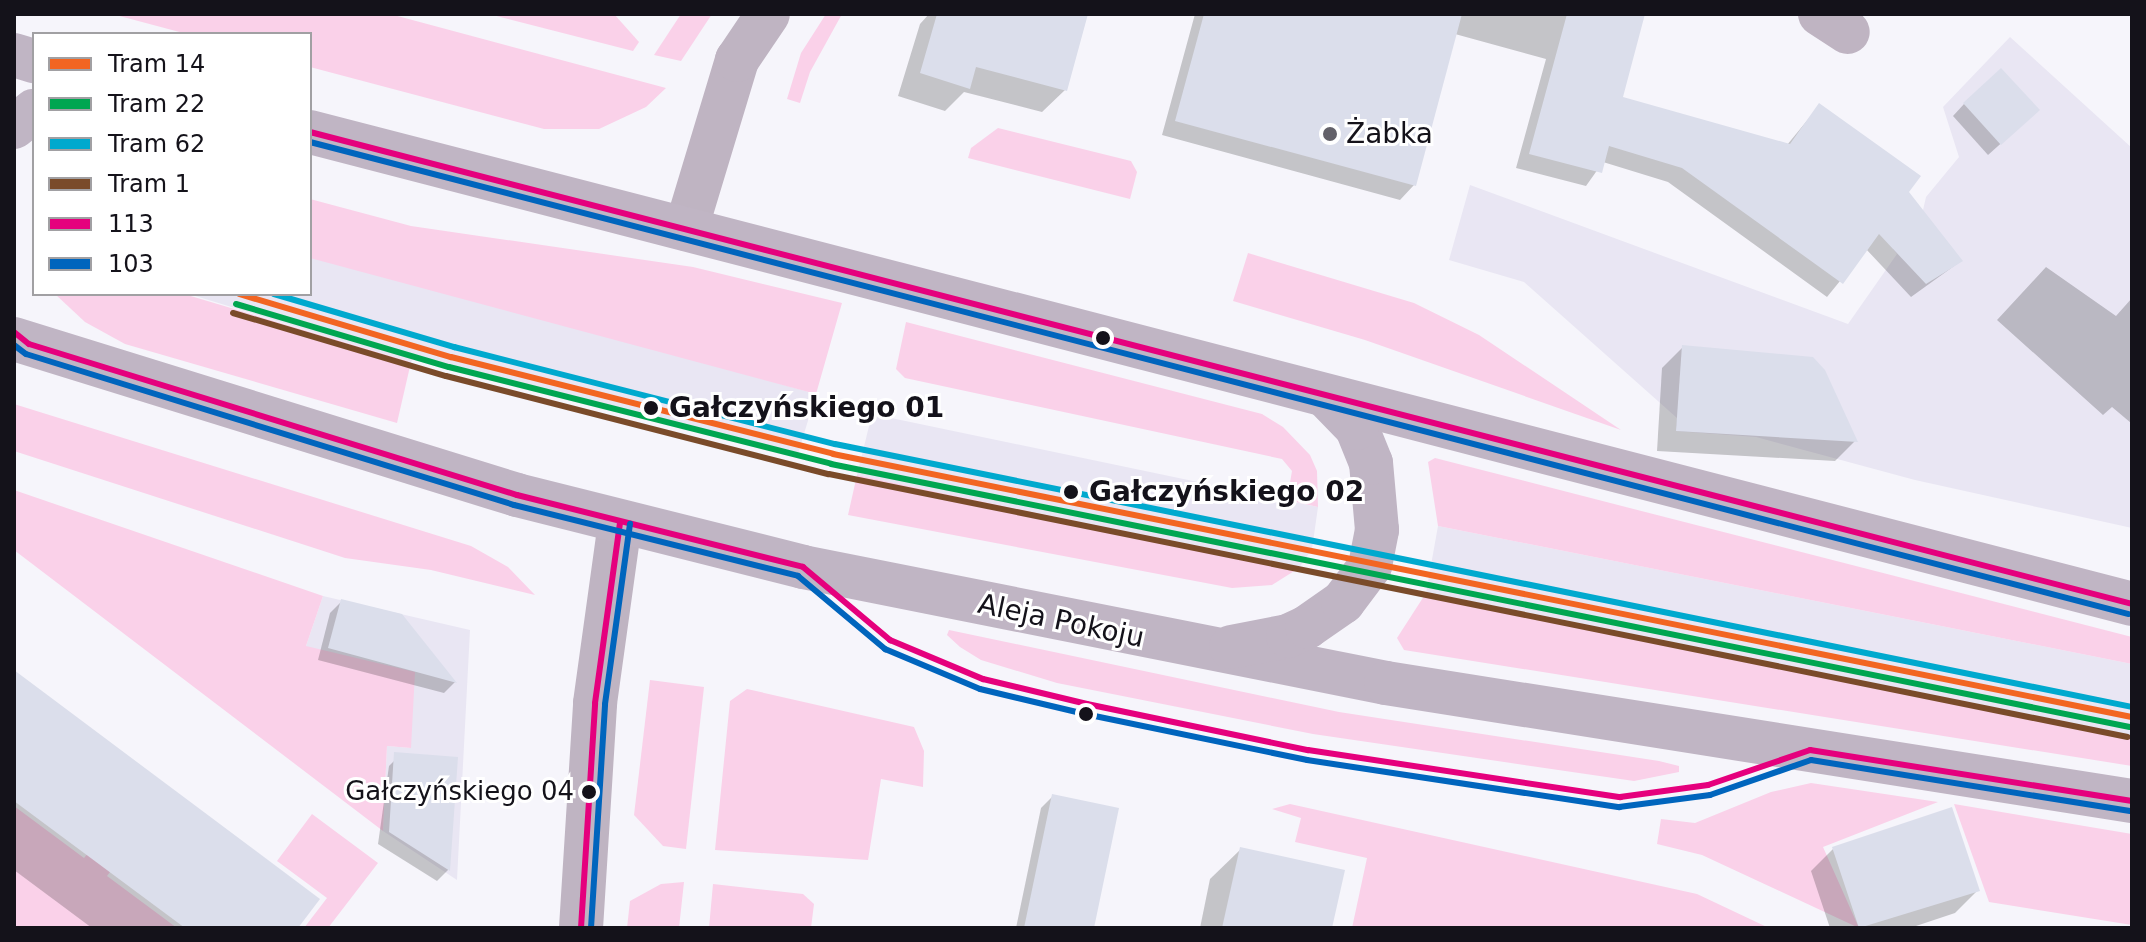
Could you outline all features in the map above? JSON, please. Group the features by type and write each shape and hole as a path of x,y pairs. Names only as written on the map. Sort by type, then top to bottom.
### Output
{"main road":[{"path":"14,127 32,113"},
{"path":"312,133 2132,604"},
{"name":"Aleja Pokoju","path":"19,338 620,523 803,567 1205,651 2132,801"},
{"path":"1205,651 1288,636 1307,627 1343,602 1370,566 1377,530 1371,463 1357,428 1326,396"}],"street":[{"path":"686,229 737,60 768,14"},
{"path":"581,928 595,703 620,523"}],"shaded area":[{"path":"112,14 390,14 666,88 646,107 599,129 544,129 312,68 312,32 180,32"},
{"path":"489,14 614,14 639,42 633,51"},
{"path":"681,14 712,14 681,61 654,55"},
{"path":"826,14 842,14 810,72 800,103 787,99 801,53"},
{"path":"2010,37 2132,148 2132,528 1915,480 1756,437 1676,431 1677,418 1524,282 1449,260 1470,185 1848,324 1897,254 1893,249 1923,210 1926,197 1959,157 1943,107"},
{"path":"998,128 1131,161 1137,172 1130,199 968,158 971,148"},
{"path":"312,200 411,226 693,267 842,303 816,394 312,259"},
{"path":"312,253 816,394 797,457 414,357 411,362 196,296 312,296"},
{"path":"1248,253 1414,303 1479,335 1621,430 1365,340 1233,301"},
{"path":"57,296 191,296 411,362 397,423 125,344 85,322"},
{"path":"906,322 1262,414 1283,427 1310,455 1317,471 1318,507 1287,500 1292,471 1282,459 905,378 896,369"},
{"path":"14,404 471,546 508,567 535,595 431,570 345,558 14,451"},
{"path":"872,414 1318,507 1312,549 1299,568 857,475"},
{"path":"1435,458 2132,637 2132,664 1438,526 1428,462"},
{"path":"857,475 1299,568 1272,585 1232,588 848,515"},
{"path":"14,490 323,596 306,646 415,672 411,748 387,746 383,831 14,550"},
{"path":"1438,526 2132,664 2132,736 1426,593"},
{"path":"1426,593 2132,736 2132,766 1404,650 1397,638"},
{"path":"323,596 470,630 457,880 383,831 387,746 411,748 306,646"},
{"path":"949,630 1339,712 1659,761 1679,766 1679,772 1634,781 1313,734 1057,683 981,660 947,635"},
{"path":"650,680 704,687 686,849 663,846 634,815"},
{"path":"747,689 914,727 924,751 923,787 881,779 868,860 715,850 730,701"},
{"path":"1811,783 1938,802 1823,847 1859,928 1702,855 1657,844 1661,819 1695,823 1771,792"},
{"path":"1290,804 1697,894 1769,928 1352,928 1367,858 1295,842 1301,818 1272,809"},
{"path":"1954,804 2132,834 2132,925 1989,902"},
{"path":"14,806 84,858 90,851 113,868 107,876 177,928 14,928"},
{"path":"312,814 378,863 328,928 304,928 327,898 277,861"},
{"path":"684,882 679,928 627,928 630,901 661,884"},
{"path":"713,884 803,894 814,904 811,928 709,928"}],"building":[{"path":"937,14 1088,14 1067,91 976,67 970,89 920,73"},
{"path":"1204,14 1462,14 1416,186 1175,121"},
{"path":"1567,14 1645,14 1623,97 1790,144 1819,103 1921,176 1909,192 1963,261 1926,284 1879,234 1843,284 1682,168 1609,146 1602,173 1529,154"},
{"path":"2001,68 2040,110 2001,145 1963,103"},
{"path":"1682,345 1813,357 1825,370 1858,442 1676,431"},
{"path":"341,599 402,614 457,683 328,648"},
{"path":"14,670 320,899 298,928 185,928 14,801"},
{"path":"394,752 458,757 450,871 389,832"},
{"path":"1052,794 1119,808 1094,928 1024,928"},
{"path":"1952,807 1980,891 1859,928 1832,847"},
{"path":"1240,847 1345,870 1332,928 1222,928"}],"tram line":[{"name":"14","path":"246,296 451,357 833,454 2132,717"},
{"name":"62","path":"281,296 454,347 835,444 2132,707"},
{"name":"22","path":"236,304 449,367 831,464 2130,727"},
{"name":"1","path":"233,313 446,376 829,474 2128,737"}],"transit line":[{"name":"113","path":"312,133 2132,604"},
{"name":"103","path":"312,143 2129,614"},
{"name":"113","path":"14,332 29,344 517,495 803,567 890,640 983,679 1087,704 1308,750 1620,797 1708,785 1810,750 2132,801"},
{"name":"103","path":"14,345 26,354 514,505 798,576 885,649 980,689 1085,714 1307,760 1619,807 1710,795 1811,760 2130,811"},
{"name":"113","path":"581,928 595,703 620,523"},
{"name":"103","path":"591,928 605,704 630,524"}],"place":[{"name":"Żabka","path":"1330,134"},
{"name":"Gałczyńskiego 01","path":"651,408"},
{"name":"Gałczyńskiego 02","path":"1071,492"},
{"name":"Gałczyńskiego 04","path":"589,792"}]}
